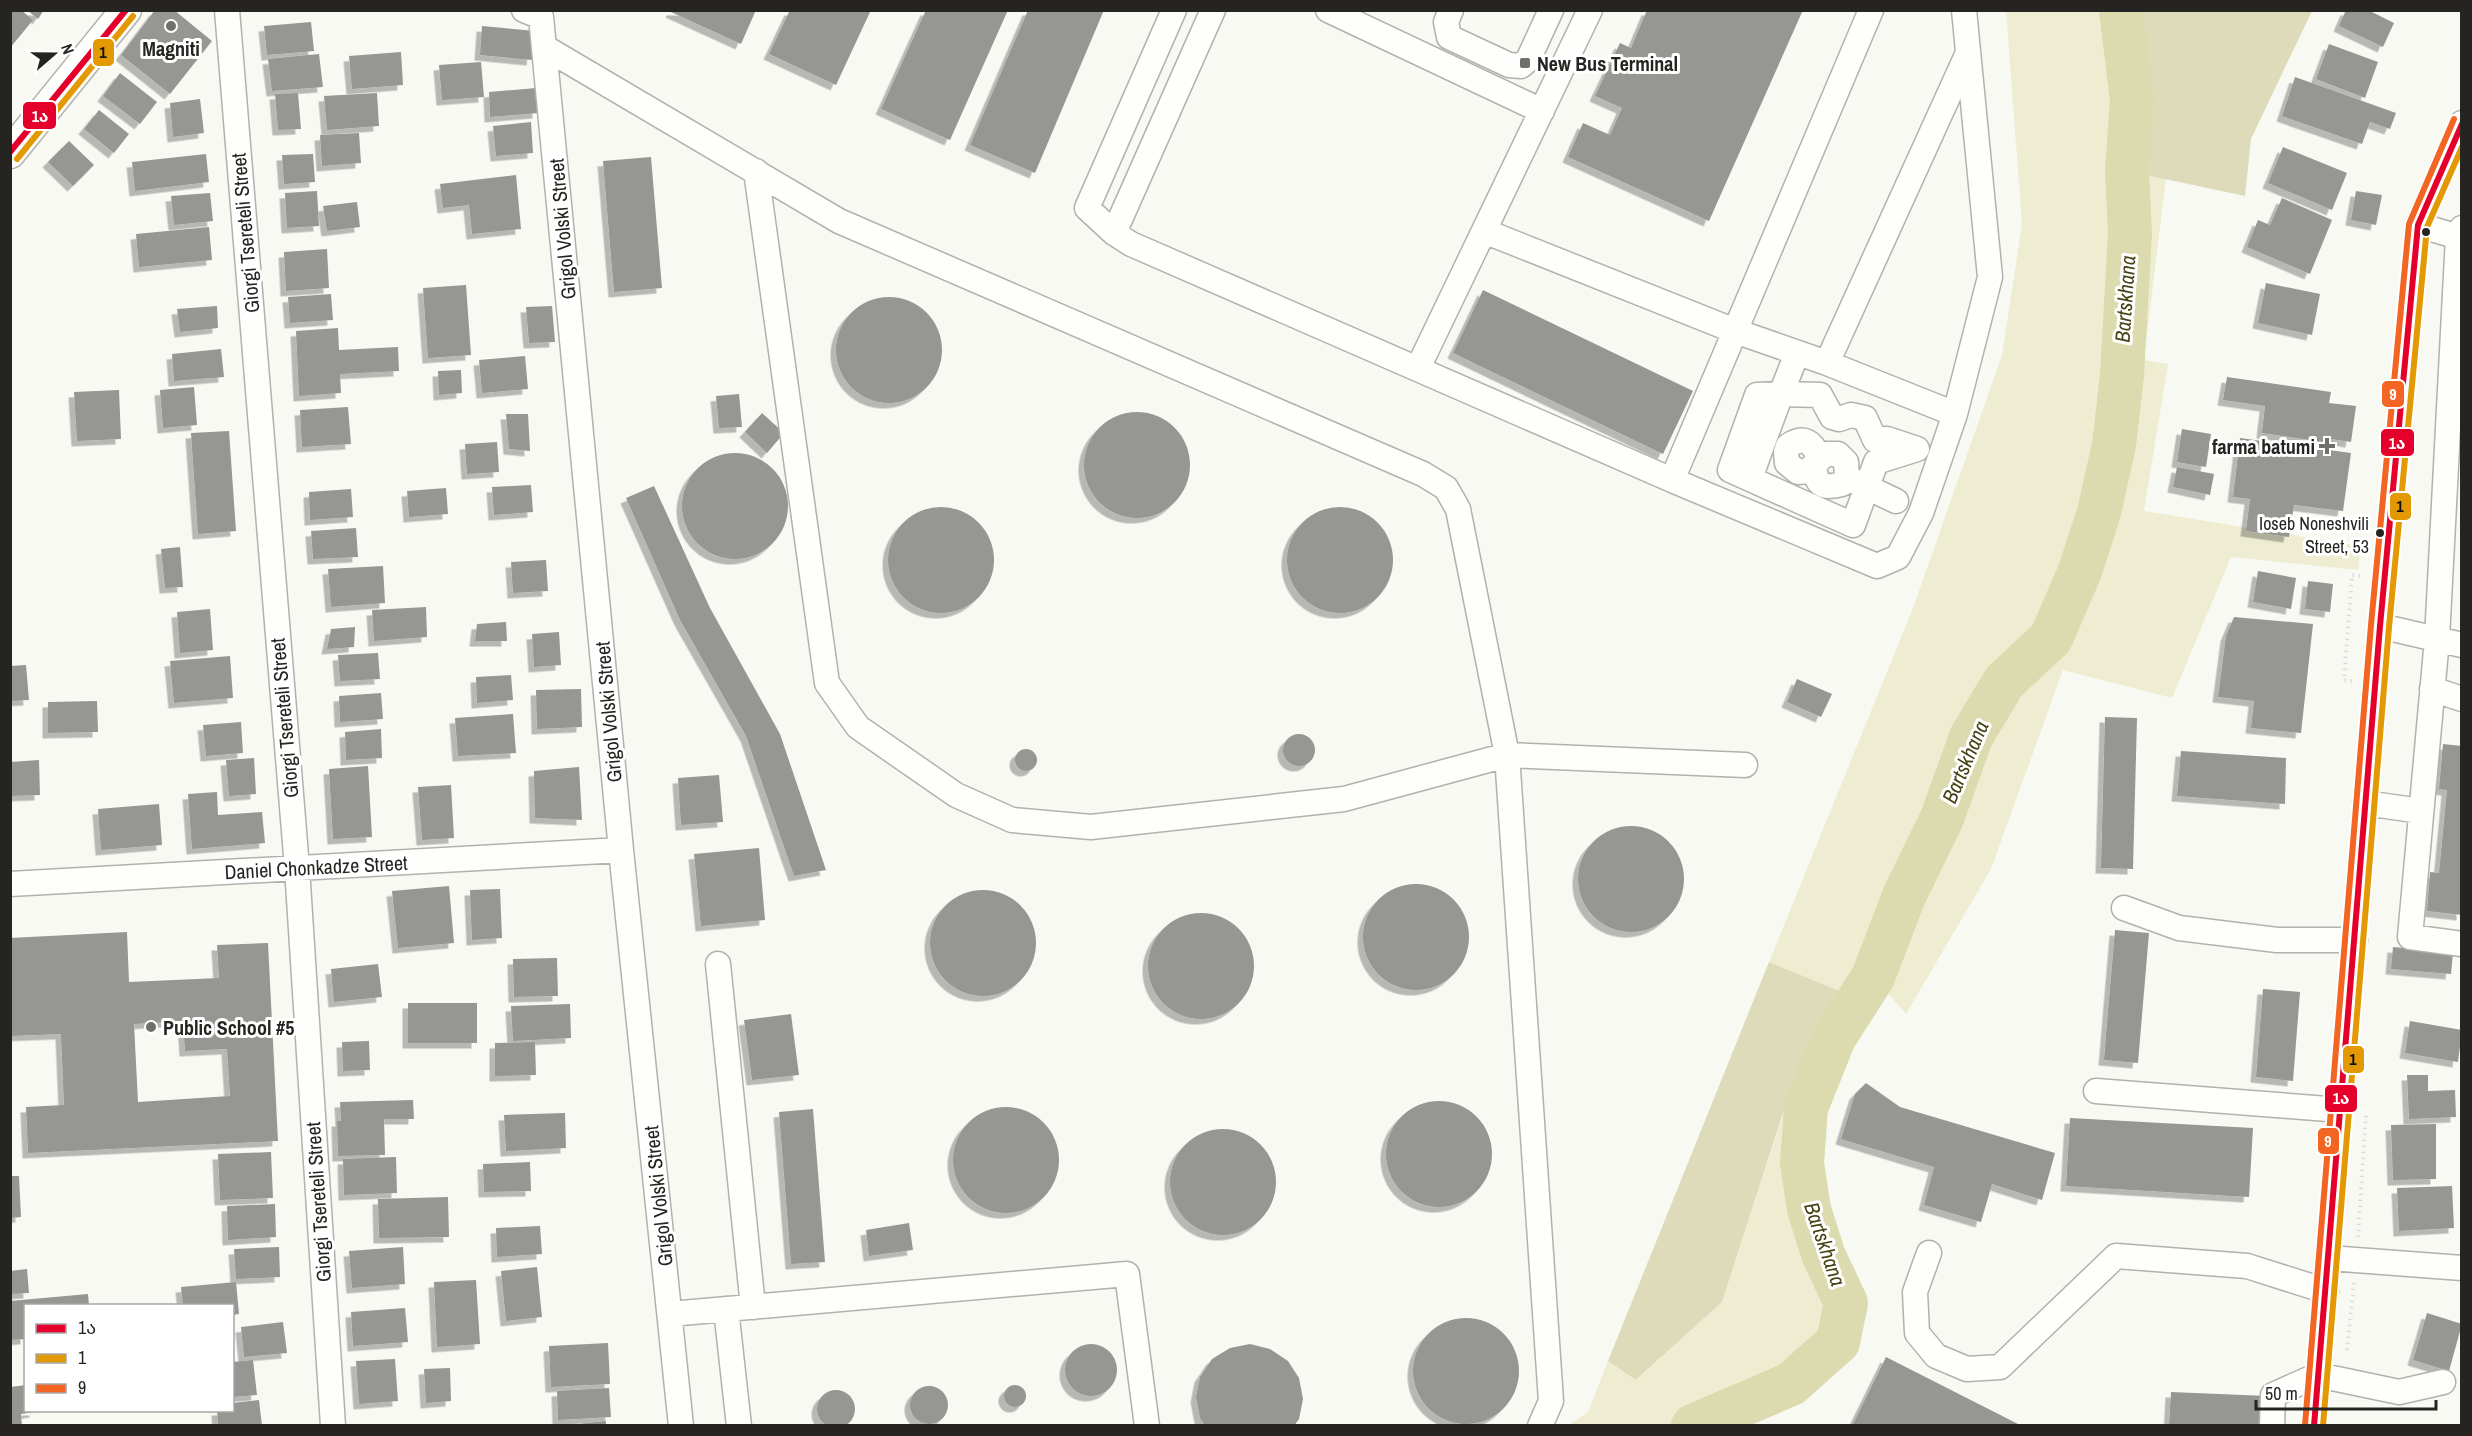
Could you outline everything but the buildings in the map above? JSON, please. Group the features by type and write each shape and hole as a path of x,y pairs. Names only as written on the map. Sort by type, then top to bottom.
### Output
{"main road":[{"path":"10,153 126,10"}],"street":[{"name":"Giorgi Tsereteli Street","path":"227,10 297,868 333,1425"},
{"name":"Grigol Volski Street","path":"524,10 541,17 621,850 681,1425"},
{"path":"1174,10 1087,208 1114,233 1131,244 1672,480 1877,566 1898,557 1921,513 1955,414 1990,277 1964,10"},
{"path":"1114,233 1214,10"},
{"path":"1328,10 1542,111"},
{"path":"1451,10 1446,22 1449,38 1509,65 1521,66 1528,60 1551,10"},
{"path":"1418,368 1590,10"},
{"path":"1672,480 1871,10"},
{"path":"544,47 839,221 1423,474 1446,488 1458,509 1507,755 1551,1401 1540,1425"},
{"path":"1827,363 1968,52"},
{"path":"2314,1425 2379,626 2418,225 2462,123"},
{"path":"756,171 827,682 858,727 956,795 1011,820 1091,827 1344,800 1507,755 1745,765"},
{"path":"2418,225 2460,234 2452,533 2437,639 2410,937 2462,944"},
{"path":"1484,231 1735,332 1827,363 1955,414"},
{"path":"1758,481 1781,394 1797,353"},
{"path":"1816,462 1825,454 1838,454 1846,462 1857,482 1853,525 1813,505 1730,470 1757,395 1820,395 1832,417 1839,420 1851,415 1865,418 1875,440 1887,439 1917,449 1876,462 1857,482"},
{"path":"1736,402 1735,417 1741,439"},
{"path":"1857,482 1896,501"},
{"path":"2379,626 2462,645"},
{"path":"2432,689 2462,699"},
{"path":"2365,803 2421,811"},
{"name":"Daniel Chonkadze Street","path":"10,884 621,850"},
{"path":"2124,908 2179,928 2277,940 2355,940"},
{"path":"718,964 753,1307"},
{"path":"2096,1091 2341,1110"},
{"path":"1929,1252 1915,1292 1917,1333 1936,1356 1967,1369 2000,1367 2116,1256 2247,1266 2325,1291"},
{"path":"2328,1258 2462,1268"},
{"path":"670,1314 1127,1274 1147,1425"},
{"path":"726,1309 739,1425"},
{"path":"2272,1425 2273,1395 2318,1375 2399,1392 2443,1382"}],"green space":[{"path":"2006,11 2121,11 2132,100 2127,170 2166,178 2144,360 2168,364 2144,511 2361,546 2358,570 2231,557 2172,698 2063,670 1991,869 1906,1014 1874,978 1859,999 1769,962 1913,608 2002,355 2022,224"},
{"path":"1787,1103 1806,1108 1802,1163 1809,1209 1823,1254 1846,1303 1838,1342 1791,1384 1693,1425 1567,1426 1588,1412 1608,1361 1637,1380 1722,1302"}],"shaded area":[{"path":"2121,11 2312,11 2251,139 2245,196 2127,171 2132,100"},
{"path":"1769,962 1859,999 1834,1038 1806,1108 1786,1104 1722,1302 1636,1380 1608,1361"}],"waterway":[{"name":"Bartskhana","path":"1693,1426 1791,1384 1838,1342 1846,1303 1823,1254 1809,1209 1802,1163 1806,1108 1834,1038 1873,977 1904,896 1942,818 1971,737 2004,682 2051,638 2080,571 2099,512 2114,445 2122,375 2130,233 2127,171 2132,100 2121,10"}],"transit line":[{"name":"1ა","path":"10,152 126,10"},
{"name":"1","path":"17,159 133,16"},
{"name":"9","path":"2305,1425 2371,625 2409,224 2454,119"},
{"name":"1ა","path":"2314,1426 2380,626 2418,225 2462,124"},
{"name":"1","path":"2323,1426 2389,627 2427,227 2462,147"}],"place":[{"name":"Magniti","path":"171,26"},
{"name":"New Bus Terminal","path":"1525,63"},
{"name":"farma batumi","path":"2327,446"},
{"name":"Ioseb Noneshvili Street, 53","path":"2380,533"},
{"name":"Public School #5","path":"151,1027"}]}
